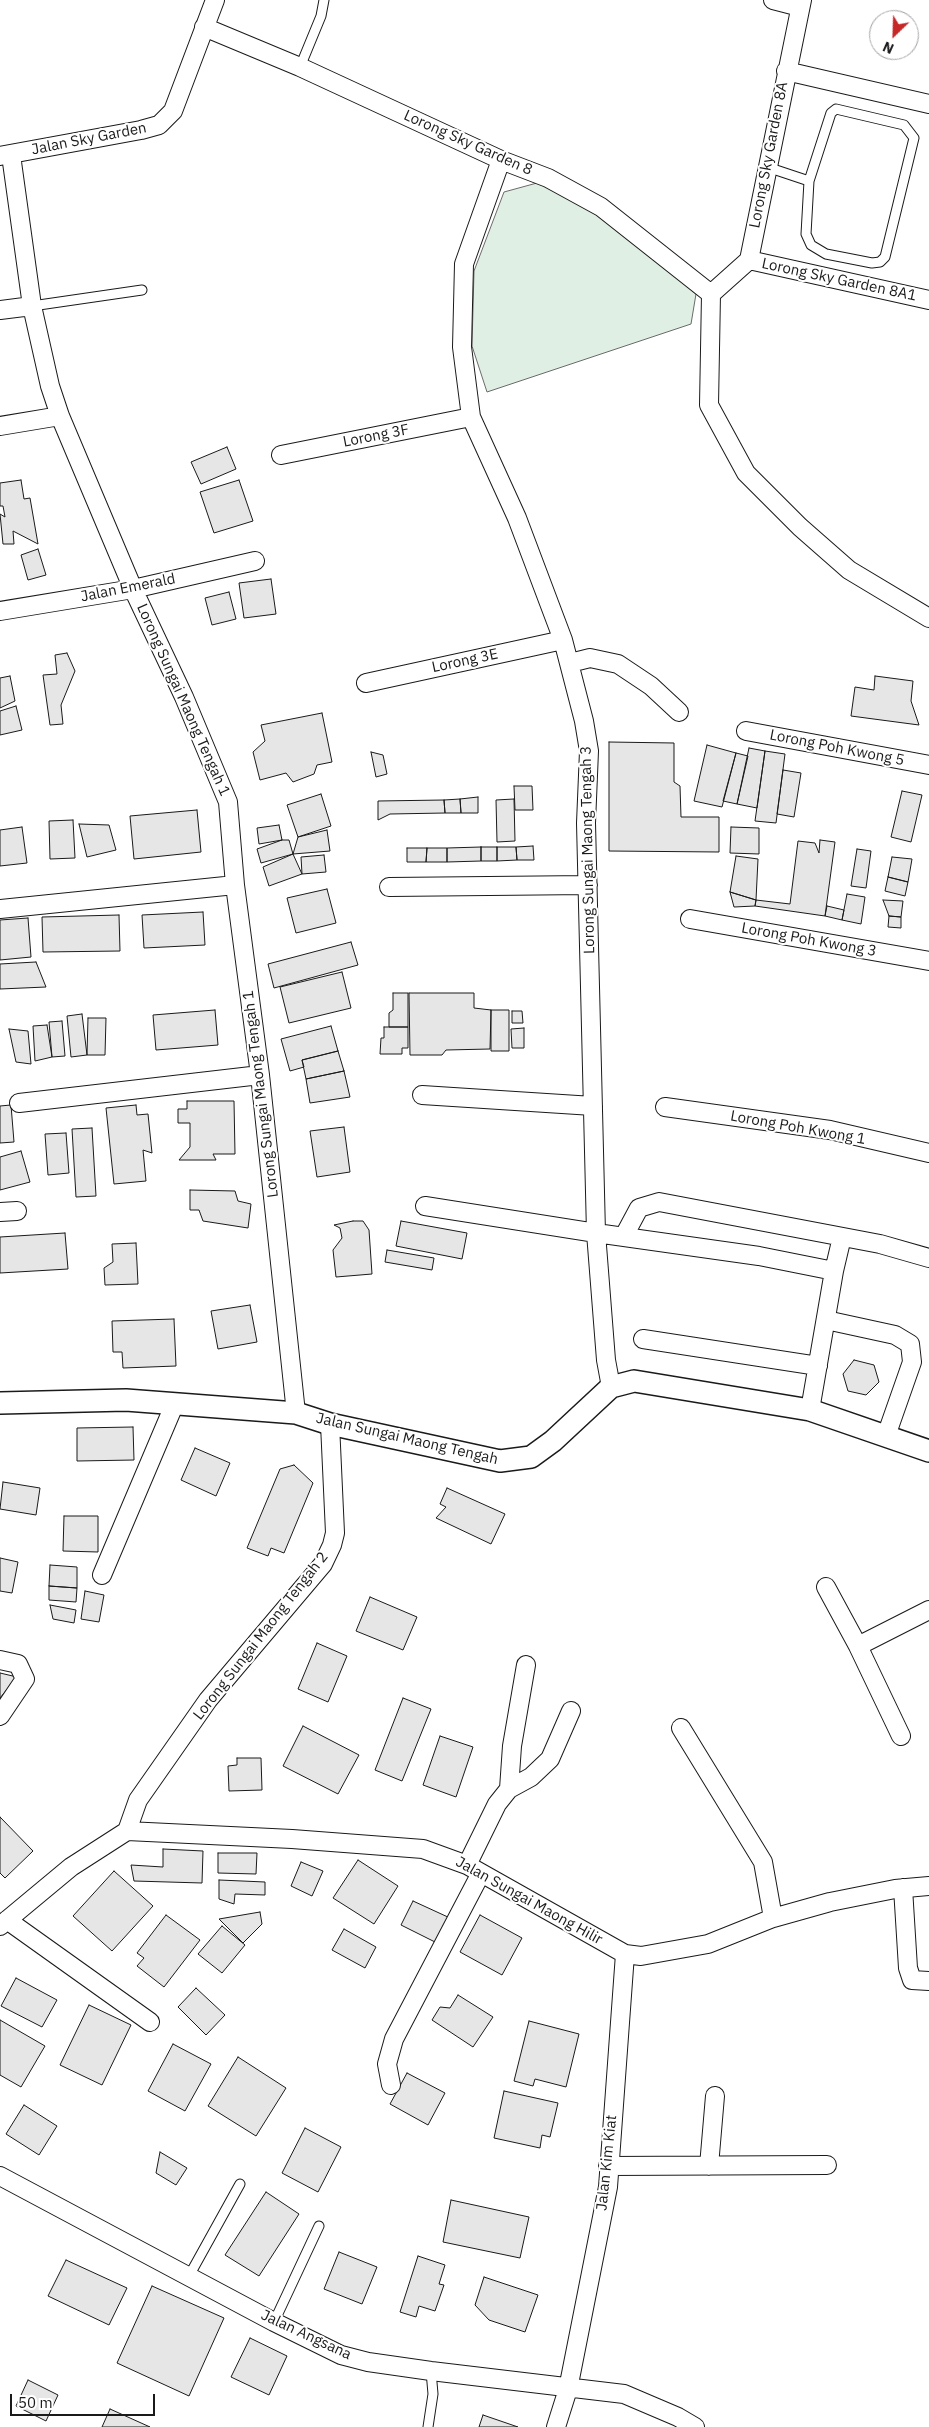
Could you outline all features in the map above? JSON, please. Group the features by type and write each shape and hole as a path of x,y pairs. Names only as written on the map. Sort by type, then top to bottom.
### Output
{"street":[{"name":"Jalan Sky Garden","path":"5,156 159,125 173,111 215,0"},
{"path":"773,0 801,3"},
{"name":"Lorong Sky Garden 8A","path":"748,260 801,3"},
{"name":"Lorong Sky Garden 8","path":"204,27 300,67 501,160 548,178 602,207 710,294"},
{"path":"786,71 929,104"},
{"name":"Lorong Sungai Maong Tengah 1","path":"5,156 32,306 50,386 60,416 133,589 184,697 228,802 235,885 260,1075 296,1413"},
{"name":"Lorong Sungai Maong Tengah 3","path":"501,160 464,264 462,347 471,417 517,518 563,640 589,751 586,823 596,1233 606,1360 612,1387"},
{"path":"748,260 710,294 709,405 746,473 800,527 849,570 929,618"},
{"name":"Lorong Sky Garden 8A1","path":"748,260 929,300"},
{"path":"0,310 32,306"},
{"path":"0,426 60,416"},
{"name":"Lorong 3F","path":"281,456 471,417"},
{"name":"Jalan Emerald","path":"0,611 133,589 255,561"},
{"name":"Lorong 3E","path":"366,683 563,640"},
{"path":"570,664 590,658 618,664 651,686 679,712"},
{"name":"Lorong Poh Kwong 5","path":"746,731 929,765"},
{"path":"0,909 235,885"},
{"path":"390,887 588,885"},
{"name":"Lorong Poh Kwong 3","path":"690,919 929,961"},
{"path":"19,1103 260,1075"},
{"path":"422,1096 593,1106"},
{"name":"Lorong Poh Kwong 1","path":"665,1107 830,1130 929,1153"},
{"path":"624,1236 639,1208 659,1202 880,1244 929,1258"},
{"path":"425,1206 759,1256 834,1272"},
{"path":"810,1410 834,1272 842,1237"},
{"path":"826,1320 896,1335 910,1344 912,1362 886,1436"},
{"path":"643,1338 818,1366"},
{"name":"Jalan Sungai Maong Tengah","path":"0,1403 126,1400 296,1413 330,1424 500,1462 531,1457 553,1441 612,1387 634,1381 810,1410 929,1451"},
{"path":"102,1574 175,1403"},
{"name":"Lorong Sungai Maong Tengah 2","path":"127,1831 138,1800 208,1700 323,1564 332,1545 335,1533 330,1424"},
{"path":"826,1587 858,1646 901,1736"},
{"path":"858,1646 929,1610"},
{"path":"0,1660 18,1664 25,1679 0,1716"},
{"path":"509,1789 512,1746 526,1665"},
{"path":"391,2085 387,2064 394,2039 474,1869 497,1804 509,1789 531,1777 550,1759 571,1712"},
{"path":"680,1728 763,1862 773,1918"},
{"path":"127,1831 71,1867 3,1923 150,2022"},
{"name":"Jalan Sungai Maong Hilir","path":"127,1831 292,1839 423,1849 474,1869 625,1954 641,1956 708,1944 773,1918 830,1902 903,1888 929,1886"},
{"path":"903,1888 908,1968 912,1980 929,1981"},
{"name":"Jalan Kim Kiat","path":"556,2427 568,2389 608,2187 608,2166 625,1954"},
{"path":"709,2166 715,2096"},
{"path":"608,2166 827,2165"},
{"name":"Jalan Angsana","path":"0,2176 274,2322 341,2354 368,2362 431,2371 568,2389 624,2394 678,2417 695,2427"}],"lane":[{"path":"300,67 321,16 324,0"},
{"path":"836,109 904,125 914,138 885,257 880,262 872,264 826,254 811,245 806,234 808,181 831,113 836,109"},
{"path":"767,166 808,181"},
{"path":"32,306 142,290"},
{"path":"189,2276 240,2184"},
{"path":"274,2322 319,2226"},
{"path":"428,2427 433,2394 431,2371"}],"green space":[{"path":"537,183 599,212 696,294 691,324 487,392 472,346 474,271 504,192"}],"building":[{"path":"227,447 236,469 201,484 191,462"},
{"path":"21,480 24,499 30,498 38,544 13,531 14,544 3,544 0,514 5,517 3,506 0,506 0,483"},
{"path":"239,480 253,521 214,533 200,492"},
{"path":"38,549 46,575 28,580 21,555"},
{"path":"271,579 276,614 244,618 239,583"},
{"path":"229,592 236,619 212,625 205,598"},
{"path":"67,653 75,671 61,705 63,724 50,725 43,675 57,674 55,655"},
{"path":"10,676 15,701 0,708 0,678"},
{"path":"875,676 913,681 911,701 919,725 851,716 855,687 874,690"},
{"path":"16,706 22,730 0,735 0,711"},
{"path":"322,713 332,762 317,765 314,774 293,782 286,773 260,780 253,752 265,741 261,725"},
{"path":"609,742 674,743 674,782 680,786 681,817 719,817 719,852 609,851"},
{"path":"707,745 736,753 722,807 694,801"},
{"path":"749,748 765,751 757,808 737,804"},
{"path":"765,751 785,754 776,823 755,821"},
{"path":"371,752 383,755 387,774 376,777"},
{"path":"736,753 748,756 737,804 723,801"},
{"path":"783,770 801,773 794,817 777,814"},
{"path":"514,786 532,786 533,810 515,810"},
{"path":"902,791 922,795 911,842 891,837"},
{"path":"321,794 331,826 298,837 287,805"},
{"path":"478,797 478,813 461,813 460,799"},
{"path":"460,799 461,813 445,813 444,800"},
{"path":"514,799 515,841 497,842 496,800"},
{"path":"444,800 445,813 390,814 378,820 378,801"},
{"path":"197,810 201,852 134,859 130,816"},
{"path":"73,820 75,858 50,859 49,821"},
{"path":"79,824 109,825 116,850 87,857"},
{"path":"279,825 282,840 259,844 257,828"},
{"path":"22,827 27,863 0,866 0,830"},
{"path":"731,827 759,828 759,854 730,853"},
{"path":"327,830 330,851 293,854 298,837"},
{"path":"282,840 289,840 293,854 261,863 257,849"},
{"path":"820,840 835,842 825,916 755,906 756,900 790,904 798,841 815,843 819,853"},
{"path":"533,846 534,860 517,860 516,847"},
{"path":"481,847 481,861 447,862 447,848"},
{"path":"481,847 497,847 497,861 481,861"},
{"path":"497,847 516,847 517,860 497,861"},
{"path":"407,848 427,848 426,862 407,862"},
{"path":"427,848 447,848 447,862 426,862"},
{"path":"857,849 871,851 866,888 851,886"},
{"path":"293,854 302,874 269,886 263,867"},
{"path":"324,855 326,872 302,874 301,857"},
{"path":"736,856 758,859 756,900 730,892"},
{"path":"892,857 912,859 908,882 888,877"},
{"path":"888,877 908,882 905,896 885,891"},
{"path":"327,889 336,923 296,933 287,898"},
{"path":"730,892 756,900 755,906 734,907"},
{"path":"847,894 865,897 861,924 842,920"},
{"path":"883,900 903,901 901,917 889,916"},
{"path":"827,906 844,910 842,920 825,916"},
{"path":"203,912 205,945 144,948 142,915"},
{"path":"119,915 120,951 43,952 42,917"},
{"path":"889,916 901,917 901,928 888,927"},
{"path":"28,918 31,957 0,960 0,920"},
{"path":"351,942 358,965 274,988 268,964"},
{"path":"36,962 46,987 0,989 0,964"},
{"path":"342,972 351,1008 289,1023 280,987"},
{"path":"393,993 408,993 408,1027 389,1027 389,1013 393,1010"},
{"path":"409,993 474,993 474,1008 491,1010 490,1049 446,1050 442,1055 410,1055"},
{"path":"215,1010 218,1045 156,1050 153,1015"},
{"path":"491,1010 509,1010 509,1051 491,1051"},
{"path":"512,1011 522,1011 523,1023 512,1023"},
{"path":"82,1014 87,1055 71,1057 67,1016"},
{"path":"88,1018 106,1018 105,1055 87,1055"},
{"path":"62,1021 65,1056 52,1057 49,1022"},
{"path":"47,1025 52,1057 35,1061 33,1026"},
{"path":"331,1026 338,1051 302,1060 304,1067 290,1071 281,1039"},
{"path":"384,1027 408,1027 408,1048 402,1048 402,1054 380,1054 381,1038 384,1038"},
{"path":"524,1028 524,1048 512,1048 511,1029"},
{"path":"9,1029 28,1031 31,1064 16,1062"},
{"path":"338,1051 344,1071 306,1079 302,1060"},
{"path":"344,1071 350,1097 310,1103 306,1079"},
{"path":"187,1101 234,1101 235,1154 213,1154 216,1160 179,1160 190,1147 190,1123 178,1123 178,1109 187,1109"},
{"path":"11,1105 14,1142 0,1143 0,1106"},
{"path":"136,1105 137,1115 148,1114 152,1153 143,1150 146,1181 114,1184 106,1108"},
{"path":"344,1127 350,1172 317,1177 310,1131"},
{"path":"92,1128 96,1196 76,1197 72,1129"},
{"path":"66,1133 69,1173 48,1175 45,1134"},
{"path":"21,1151 30,1182 0,1190 0,1157"},
{"path":"190,1190 235,1191 238,1201 251,1204 248,1228 203,1221 199,1210 190,1210"},
{"path":"363,1221 369,1230 372,1274 336,1277 333,1250 342,1238 340,1228 334,1225"},
{"path":"401,1221 467,1233 462,1259 396,1246"},
{"path":"65,1233 68,1269 0,1273 0,1237"},
{"path":"136,1243 138,1284 105,1285 104,1268 113,1262 112,1244"},
{"path":"387,1250 434,1258 432,1270 385,1262"},
{"path":"250,1305 257,1342 218,1349 211,1311"},
{"path":"174,1319 176,1366 123,1368 122,1352 113,1352 112,1321"},
{"path":"854,1360 874,1365 879,1382 866,1395 848,1391 843,1374"},
{"path":"133,1427 134,1460 77,1461 77,1428"},
{"path":"195,1448 230,1463 216,1496 181,1480"},
{"path":"294,1465 313,1483 284,1553 271,1548 268,1556 247,1548 280,1469"},
{"path":"3,1482 40,1488 36,1515 0,1509"},
{"path":"447,1488 505,1514 491,1544 436,1518 446,1507 440,1504"},
{"path":"64,1516 98,1516 98,1552 63,1551"},
{"path":"0,1558 18,1562 12,1593 0,1591"},
{"path":"50,1565 77,1567 77,1588 49,1586"},
{"path":"49,1586 77,1588 76,1602 49,1600"},
{"path":"85,1591 104,1595 99,1622 81,1619"},
{"path":"370,1597 417,1617 403,1650 356,1631"},
{"path":"50,1605 76,1610 74,1623 53,1619"},
{"path":"317,1643 347,1656 328,1702 298,1689"},
{"path":"0,1673 17,1677 0,1698"},
{"path":"403,1698 431,1709 402,1781 375,1770"},
{"path":"303,1726 359,1755 338,1794 283,1766"},
{"path":"440,1736 473,1747 456,1797 423,1785"},
{"path":"237,1758 261,1758 262,1790 229,1791 228,1766 237,1765"},
{"path":"0,1817 33,1851 5,1878 0,1873"},
{"path":"163,1849 203,1851 202,1883 134,1881 131,1865 163,1867"},
{"path":"218,1853 257,1853 256,1874 218,1873"},
{"path":"358,1860 398,1886 374,1924 333,1898"},
{"path":"301,1862 323,1871 312,1896 291,1886"},
{"path":"114,1871 153,1906 112,1951 73,1916"},
{"path":"219,1880 265,1882 265,1895 235,1894 234,1904 219,1899"},
{"path":"413,1901 450,1918 437,1943 401,1925"},
{"path":"260,1912 262,1924 243,1943 219,1919"},
{"path":"166,1915 200,1940 164,1987 137,1966 144,1958 137,1953"},
{"path":"480,1915 522,1938 502,1975 460,1952"},
{"path":"222,1926 245,1945 222,1973 198,1954"},
{"path":"344,1929 376,1947 365,1968 332,1950"},
{"path":"16,1978 57,2000 42,2027 1,2006"},
{"path":"196,1988 225,2015 206,2035 178,2007"},
{"path":"458,1995 493,2017 473,2047 432,2020 440,2007 450,2008"},
{"path":"89,2005 131,2025 102,2085 60,2065"},
{"path":"0,2020 45,2046 21,2087 0,2075"},
{"path":"529,2021 579,2034 566,2087 535,2079 533,2086 514,2081"},
{"path":"173,2044 211,2064 185,2111 148,2091"},
{"path":"238,2057 286,2088 256,2136 208,2106"},
{"path":"407,2073 445,2093 428,2125 390,2104"},
{"path":"504,2091 558,2103 550,2137 542,2135 540,2148 494,2138"},
{"path":"24,2105 57,2126 39,2155 6,2134"},
{"path":"305,2128 341,2147 318,2192 282,2173"},
{"path":"160,2152 187,2168 176,2185 156,2173"},
{"path":"266,2192 299,2214 259,2276 225,2255"},
{"path":"451,2200 529,2217 520,2258 443,2242"},
{"path":"339,2252 377,2267 362,2304 324,2289"},
{"path":"418,2256 445,2265 439,2284 444,2285 435,2311 419,2306 416,2317 400,2312"},
{"path":"66,2260 127,2288 109,2325 48,2296"},
{"path":"484,2277 538,2295 525,2332 489,2320 475,2305"},
{"path":"152,2286 224,2318 189,2396 117,2363"},
{"path":"250,2338 287,2356 269,2395 231,2377"},
{"path":"28,2380 58,2395 46,2421 16,2406"},
{"path":"110,2409 150,2427 102,2427"},
{"path":"483,2415 518,2427 479,2427"}]}
